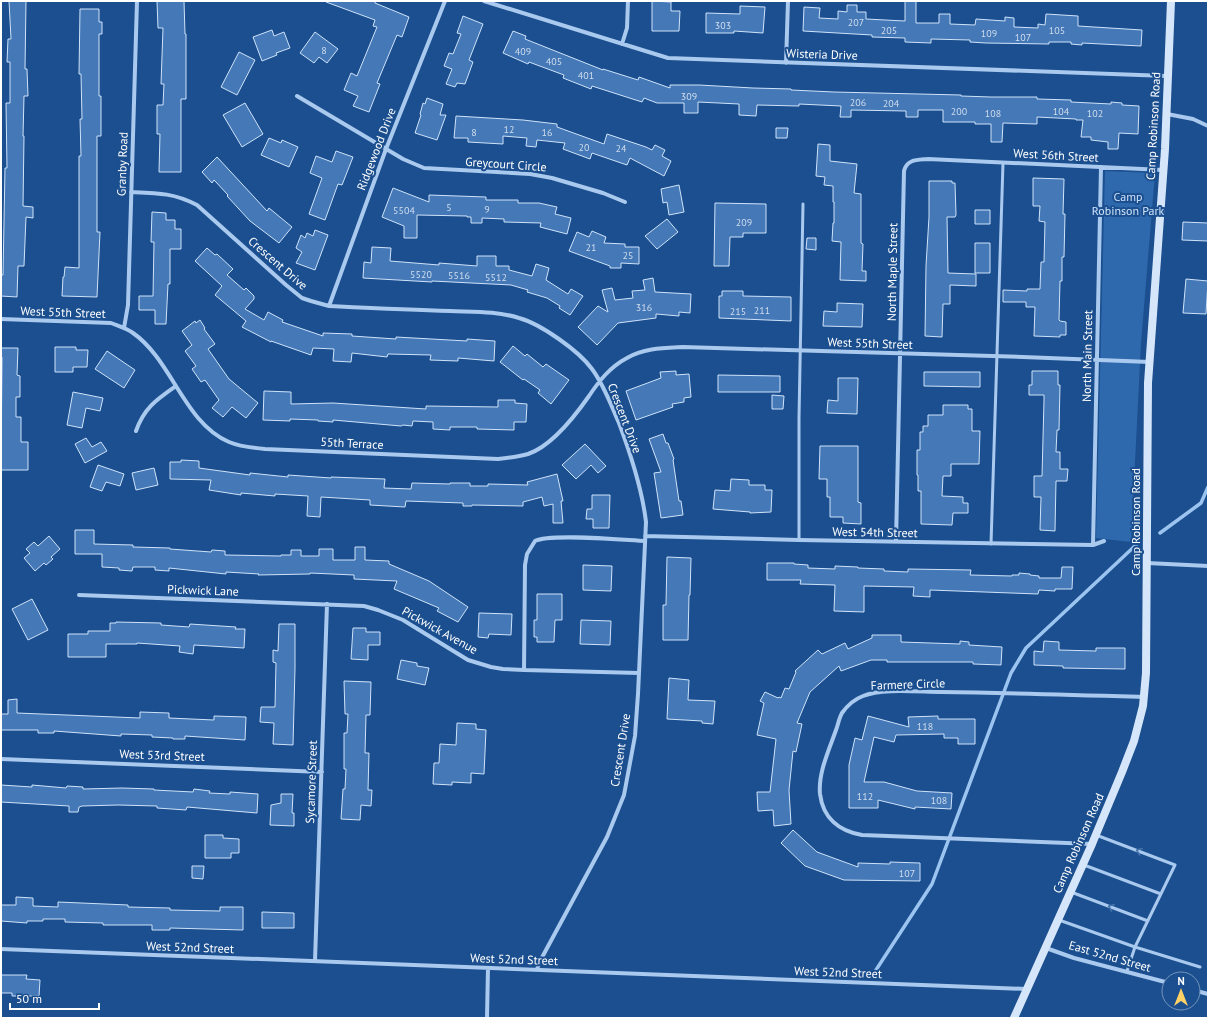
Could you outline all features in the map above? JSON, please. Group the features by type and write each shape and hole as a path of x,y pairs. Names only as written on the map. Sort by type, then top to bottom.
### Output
{"main road":[{"name":"Camp Robinson Road","path":"1014,1018 1096,835 1134,742 1143,706 1146,673 1148,383 1167,114 1167,76 1171,1"}],"street":[{"name":"Granby Road","path":"124,328 128,305 136,1"},
{"name":"Ridgewood Drive","path":"329,306 386,149 445,1"},
{"name":"Wisteria Drive","path":"484,1 668,58 1167,76"},
{"path":"622,44 627,28 628,1"},
{"path":"786,63 788,1"},
{"name":"Greycourt Circle","path":"297,96 403,159 424,168 530,174 552,178 596,190 625,202"},
{"path":"1167,114 1194,119 1208,126"},
{"name":"North Maple Street","path":"896,542 904,171 905,166 909,162 916,160 947,160"},
{"name":"West 56th Street","path":"947,160 1163,170"},
{"name":"North Main Street","path":"1093,545 1101,167"},
{"name":"Crescent Drive","path":"131,192 166,194 184,198 197,206 302,298 329,306 490,313 518,317 542,327 582,357 599,380 612,406 624,436 644,502 646,522 635,736 624,795 607,837 539,963 537,970"},
{"name":"West 55th Street","path":"1,319 110,323 124,328"},
{"name":"55th Terrace","path":"124,328 133,333 151,350 207,428 229,442 243,447 498,459 514,458 540,449 550,440 588,397 599,380"},
{"name":"West 55th Street","path":"599,380 617,364 628,357 648,350 683,347 1150,362"},
{"path":"136,431 148,407 176,386"},
{"name":"West 54th Street","path":"645,536 991,544 1093,545 1104,541"},
{"path":"524,670 525,565 527,554 535,541 547,538 566,538 645,541"},
{"path":"1147,560 1208,566"},
{"name":"Pickwick Lane","path":"79,595 327,604"},
{"name":"Pickwick Avenue","path":"327,604 364,606 378,610 403,620 468,660 491,667 524,670 639,673"},
{"name":"Sycamore Street","path":"315,961 327,604"},
{"name":"Farmere Circle","path":"1092,844 855,834 844,830 832,821 824,811 821,801 820,788 828,750 842,714 851,704 862,696 874,692 995,692 1144,697"},
{"name":"West 53rd Street","path":"1,759 322,772"},
{"name":"East 52nd Street","path":"1045,948 1074,958 1161,981"},
{"name":"West 52nd Street","path":"1,949 1026,989"},
{"path":"487,1018 488,968"}],"lane":[{"path":"991,544 1003,163"},
{"path":"799,540 799,418 803,204"},
{"path":"1096,835 1175,865 1135,947 1127,972"},
{"path":"1083,864 1161,894"},
{"path":"1070,892 1148,921"},
{"path":"1058,919 1135,947 1200,967"}],"green space":[{"name":"Camp Robinson Park","path":"1105,171 1155,173 1141,343 1131,542 1096,538"}],"building":[{"path":"9,1 26,1 25,69 27,69 28,96 24,96 23,206 33,207 33,218 26,217 24,266 18,266 17,297 1,296 1,275 3,275 5,168 7,168 6,103 10,103 10,62 7,62 8,39 11,39"},
{"path":"157,1 184,1 186,34 186,99 181,99 181,172 159,172 160,134 157,134 157,105 163,105 164,84 161,84 163,28 158,28"},
{"path":"326,1 375,1 375,3 409,17 402,37 397,35 377,83 380,84 369,112 353,106 358,96 344,90 351,73 357,76 377,27 373,26 375,20"},
{"path":"652,1 671,2 671,11 680,11 679,31 652,31"},
{"path":"905,1 916,1 916,23 939,23 939,14 950,14 950,24 975,25 976,19 1005,21 1005,17 1014,18 1014,27 1038,28 1038,24 1045,25 1046,14 1078,16 1078,26 1142,30 1141,46 1082,43 1082,45 1071,44 1071,42 1049,42 1049,44 986,43 970,42 970,40 931,39 931,43 905,42 905,38 872,37 872,35 803,31 804,7 820,8 819,18 838,19 838,11 847,12 847,5 857,5 857,12 866,12 866,19 905,21"},
{"path":"740,6 765,7 763,33 734,31 734,33 706,33 706,13 740,14"},
{"path":"80,9 99,9 99,22 102,22 102,34 99,34 99,96 101,96 101,136 97,136 97,232 100,232 97,297 62,296 65,267 79,268 79,156 81,156 80,119 82,119 81,74 79,74"},
{"path":"463,16 483,24 469,60 473,62 465,84 457,83 455,87 446,84 452,69 444,66 449,53 453,54 461,34 457,33"},
{"path":"272,30 274,36 284,32 290,48 276,53 277,55 262,61 253,37"},
{"path":"513,31 526,36 525,39 603,70 638,80 639,77 670,88 670,85 699,85 834,92 1037,97 1037,99 1071,100 1071,102 1111,104 1111,102 1122,103 1122,105 1139,106 1138,134 1119,133 1118,149 1108,149 1108,142 1091,140 1091,137 1081,137 1083,120 1076,119 1037,117 1037,124 1003,123 1002,142 991,142 991,124 975,124 975,122 943,122 943,110 918,110 918,117 906,117 906,111 851,110 851,117 840,117 841,106 799,104 799,106 757,105 756,116 739,115 739,104 698,102 698,113 684,113 684,103 657,103 644,98 642,102 592,86 591,89 563,78 564,75 529,62 528,64 503,53"},
{"path":"315,32 338,49 327,63 319,57 314,63 300,53"},
{"path":"239,52 255,60 237,95 221,87"},
{"path":"427,98 443,104 440,115 446,115 437,140 415,133 423,103 425,104"},
{"path":"245,103 263,134 242,147 223,115"},
{"path":"456,116 523,120 557,124 557,127 604,144 607,134 652,150 655,145 665,150 662,156 671,161 664,176 630,158 627,165 592,153 590,159 563,149 565,143 537,140 536,147 526,146 527,138 503,136 503,144 468,142 468,138 454,138"},
{"path":"776,128 788,128 787,138 776,138"},
{"path":"269,138 281,143 282,140 298,147 289,167 261,155"},
{"path":"818,144 830,145 830,161 857,164 854,193 861,194 861,243 863,244 862,271 866,271 866,281 840,280 841,242 832,241 834,223 833,186 824,185 825,177 816,176"},
{"path":"336,151 353,157 342,185 338,184 325,220 309,214 322,178 310,173 316,156 332,162"},
{"path":"217,157 267,211 269,208 292,227 279,243 250,221 214,180 212,183 202,172"},
{"path":"1033,178 1064,179 1064,257 1062,257 1062,281 1060,281 1059,320 1066,322 1066,335 1060,335 1060,337 1034,336 1035,307 1026,307 1026,302 1003,302 1003,290 1027,291 1027,289 1040,289 1041,262 1044,262 1045,222 1039,221 1040,206 1033,206"},
{"path":"929,181 952,181 952,183 955,183 956,215 955,217 947,217 948,273 976,274 976,286 950,285 950,304 943,304 942,337 925,336"},
{"path":"679,185 684,212 669,215 667,202 663,203 661,189"},
{"path":"393,188 429,202 429,195 486,197 486,200 518,200 518,203 539,203 557,207 555,214 571,218 567,234 540,227 541,223 504,222 504,219 482,218 482,223 471,223 471,217 467,216 417,215 417,238 404,238 404,226 382,217"},
{"path":"715,203 766,204 766,233 743,233 743,237 730,237 729,266 714,266"},
{"path":"975,210 990,210 990,224 975,224"},
{"path":"152,212 166,213 166,220 175,220 175,229 181,229 181,249 170,249 170,284 168,284 166,324 155,324 155,310 139,310 139,296 153,296 154,242 151,242"},
{"path":"667,219 678,232 657,249 645,236"},
{"path":"1183,222 1208,223 1208,241 1182,240"},
{"path":"315,230 328,235 315,270 296,263 302,252 296,248 301,235 305,238 307,233 313,236"},
{"path":"592,231 606,237 604,243 625,244 625,247 639,247 639,264 621,263 621,268 610,268 610,266 569,251 577,232 589,237"},
{"path":"807,238 816,238 816,250 806,249"},
{"path":"975,243 990,243 990,273 975,273"},
{"path":"372,247 391,248 390,261 439,265 439,263 477,266 477,256 496,256 496,266 509,266 509,270 532,276 536,264 549,268 546,280 568,294 571,289 583,296 570,315 559,308 560,306 547,298 511,285 363,278 364,262 371,263"},
{"path":"207,248 215,255 217,254 233,269 227,275 244,290 246,288 254,296 254,299 245,309 264,320 268,312 283,320 282,322 323,336 323,333 352,334 352,336 396,339 396,337 495,341 494,361 458,358 458,361 430,360 431,355 388,354 387,357 352,353 351,362 333,361 334,349 313,348 311,355 271,342 242,327 246,321 215,295 222,286 195,261"},
{"path":"653,278 655,292 691,294 690,313 679,312 679,316 656,314 656,318 618,323 597,345 578,327 598,306 608,312 602,290 612,288 615,300 633,298 632,291 645,290 643,280"},
{"path":"1186,279 1208,281 1206,314 1183,313"},
{"path":"722,291 743,291 743,296 791,297 791,321 719,318 719,296 722,296"},
{"path":"837,303 863,304 862,327 823,326 824,311 837,312"},
{"path":"200,320 205,328 204,329 215,344 208,349 229,379 258,403 246,418 232,407 223,417 212,408 219,400 205,380 201,382 192,369 196,366 185,351 192,345 182,331 195,321 196,323"},
{"path":"513,346 525,356 527,354 543,367 546,364 569,380 551,404 538,393 540,390 524,379 523,380 500,362"},
{"path":"55,347 76,347 76,350 88,350 87,367 73,367 73,372 55,372"},
{"path":"1,348 18,348 17,375 20,376 20,397 16,397 16,417 21,417 21,442 28,442 28,470 1,470"},
{"path":"107,351 135,370 124,388 95,369"},
{"path":"676,371 676,375 689,374 691,397 684,398 684,402 672,404 673,407 636,420 626,391 661,378 660,372"},
{"path":"1032,371 1058,371 1058,385 1060,385 1059,430 1057,430 1056,452 1060,452 1060,469 1068,469 1067,481 1056,481 1055,531 1040,530 1041,497 1034,497 1034,476 1042,476 1044,395 1029,395 1029,385 1032,385"},
{"path":"924,372 980,372 980,387 924,386"},
{"path":"718,375 780,376 780,392 718,392"},
{"path":"838,378 858,378 857,414 827,413 828,400 838,401"},
{"path":"264,391 291,392 291,404 333,403 426,409 426,406 498,407 498,400 515,400 515,403 527,404 526,422 514,422 514,430 477,429 477,427 450,427 450,430 433,429 433,422 413,421 412,426 401,426 333,420 333,422 290,419 290,421 263,420"},
{"path":"73,392 103,398 100,411 86,408 82,428 67,425"},
{"path":"772,395 784,396 783,409 772,409"},
{"path":"943,405 968,405 968,409 972,409 972,431 980,431 979,464 951,464 951,476 943,476 942,496 963,497 963,503 968,503 968,513 953,513 952,525 921,524 921,491 918,491 917,475 917,450 920,450 920,432 923,432 923,426 928,426 928,415 943,415"},
{"path":"663,434 674,459 679,501 681,501 683,515 661,518 654,473 661,472 649,439"},
{"path":"86,438 92,447 101,442 107,451 85,463 75,444"},
{"path":"585,444 606,466 598,473 591,465 576,479 562,465"},
{"path":"820,446 858,446 858,502 861,503 861,524 843,523 843,517 830,517 830,497 827,497 827,479 819,479"},
{"path":"181,460 199,461 199,468 250,475 250,473 288,477 288,475 331,478 385,479 384,488 411,489 412,483 470,483 470,486 488,486 488,484 528,485 527,482 557,474 563,501 561,501 563,523 553,523 553,504 544,506 542,497 523,502 523,506 463,506 463,503 406,501 405,507 370,505 370,500 321,497 320,517 307,516 308,496 275,494 275,496 241,493 241,495 209,490 211,480 170,479 170,462 181,462"},
{"path":"98,465 124,474 120,486 106,482 102,491 90,487"},
{"path":"154,468 158,485 136,490 132,473"},
{"path":"731,479 749,480 749,485 765,485 765,490 772,490 771,512 750,513 713,509 715,490 730,491"},
{"path":"592,495 610,495 609,528 593,528 593,519 586,519 587,509 592,509"},
{"path":"75,530 94,530 94,544 133,545 133,547 170,548 211,552 212,550 225,551 225,555 281,556 291,555 291,550 301,550 301,556 319,556 319,549 333,549 333,560 355,560 355,547 365,547 365,560 389,561 389,564 429,581 468,607 458,622 437,611 439,608 394,589 397,581 354,579 354,575 310,573 258,575 259,574 226,572 226,574 169,568 169,571 155,570 155,567 133,567 132,571 119,570 119,568 102,567 102,554 75,554"},
{"path":"49,536 60,549 51,557 53,559 46,565 44,563 35,571 24,558 30,553 26,549 34,542 38,546"},
{"path":"667,557 691,558 688,640 663,640 663,605 666,605"},
{"path":"767,563 794,563 808,565 808,568 835,569 835,566 908,572 908,569 971,570 970,575 1012,576 1019,575 1019,573 1039,576 1039,578 1061,578 1062,567 1073,567 1072,589 1055,589 1055,591 1039,590 1038,594 930,590 930,597 913,596 914,587 864,586 864,612 834,611 835,585 800,584 801,580 767,580"},
{"path":"583,565 612,566 611,591 583,590"},
{"path":"537,594 562,594 562,620 555,620 554,642 537,642 537,637 534,637 534,620 537,620"},
{"path":"32,599 48,630 28,640 12,609"},
{"path":"479,613 512,614 511,635 489,634 488,638 478,637"},
{"path":"581,620 611,621 610,645 580,644"},
{"path":"110,623 161,623 161,625 189,627 190,624 236,627 235,629 245,629 244,648 194,645 193,654 179,652 180,646 137,643 106,644 106,657 68,657 68,634 88,634 88,631 110,631"},
{"path":"279,624 295,624 293,745 273,744 274,723 260,722 261,707 275,707 276,663 273,662 273,650 278,651"},
{"path":"353,628 366,628 366,632 380,632 380,645 368,645 368,660 351,659"},
{"path":"872,635 901,635 901,642 960,644 960,641 969,642 969,645 1002,647 1001,665 973,664 973,662 887,662 887,660 871,660 841,671 839,666 810,692 797,723 802,724 796,752 793,751 789,790 791,824 774,826 773,810 758,811 757,792 770,792 776,739 757,735 764,703 760,701 765,692 781,698 785,688 789,689 796,672 795,671 818,650 822,654 845,643 848,649 872,638"},
{"path":"1044,641 1059,642 1059,650 1096,651 1096,648 1125,648 1125,669 1063,668 1063,666 1034,665 1034,651 1043,652"},
{"path":"401,660 417,663 417,666 429,668 425,685 397,679"},
{"path":"669,678 689,680 688,700 715,701 713,724 702,723 702,721 667,719"},
{"path":"344,681 371,682 370,715 366,715 365,753 369,753 368,790 372,790 371,806 361,805 360,820 341,819 346,769 344,769 344,733 347,733 348,714 345,714"},
{"path":"17,699 17,713 140,718 140,712 169,713 169,718 214,720 214,716 246,717 245,740 185,736 185,739 173,739 152,737 152,735 121,734 121,736 54,731 54,733 38,733 38,730 1,730 1,714 8,714 8,700"},
{"path":"868,716 909,727 908,717 938,716 938,719 975,719 975,744 958,744 958,738 944,738 944,734 896,735 894,742 874,737 864,782 884,782 917,791 952,793 951,809 915,807 915,809 878,800 878,808 849,808 849,765 855,738 862,740"},
{"path":"457,723 476,724 476,729 486,730 484,774 471,773 471,783 452,782 452,785 433,784 434,763 439,763 440,744 456,745"},
{"path":"1,785 32,787 32,785 66,788 67,786 83,787 83,789 154,789 193,792 194,789 210,791 209,793 230,794 230,792 258,794 257,813 187,807 186,810 157,808 157,806 118,805 82,806 79,807 78,812 69,812 69,806 1,802"},
{"path":"281,794 293,794 292,813 294,813 294,826 270,825 271,805 281,803"},
{"path":"793,830 817,852 858,867 858,863 920,863 920,881 844,880 805,866 781,843"},
{"path":"205,835 223,835 223,838 239,839 239,853 231,853 231,858 205,858"},
{"path":"192,866 204,866 203,879 192,878"},
{"path":"16,897 33,898 33,906 58,907 58,902 128,905 128,907 170,908 170,910 220,911 220,907 243,907 243,930 170,928 170,930 152,930 152,925 103,925 103,923 65,922 65,919 43,919 43,921 27,921 27,923 1,921 1,905 16,905"},
{"path":"262,912 294,913 294,928 262,928"},
{"path":"1,975 27,975 26,979 40,980 39,996 12,996 12,993 1,993"}],"waterway":[{"path":"1160,533 1201,503 1208,487"},
{"path":"874,973 932,884 1011,673 1026,648 1137,544"}]}
